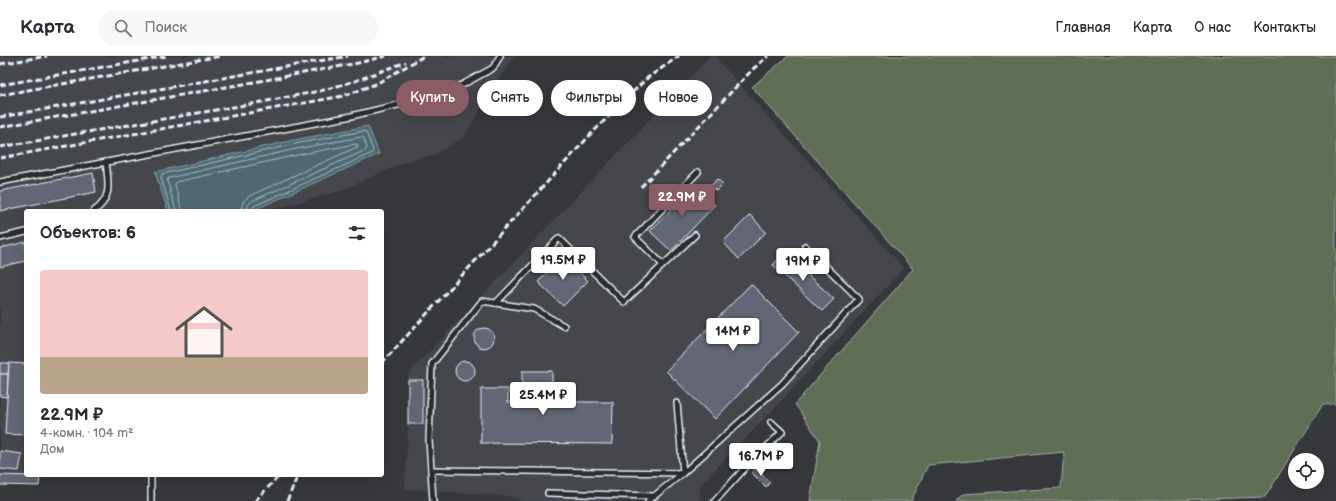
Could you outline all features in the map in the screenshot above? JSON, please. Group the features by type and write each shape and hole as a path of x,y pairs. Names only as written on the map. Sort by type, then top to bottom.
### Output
{"lane":[{"path":"0,182 347,117 414,101 462,85 493,68 500,56"},
{"path":"96,209 105,202 109,189 106,162"},
{"path":"663,265 635,237 698,172"},
{"path":"0,238 24,232"},
{"path":"496,303 559,238 624,302 695,235"},
{"path":"648,501 683,473 782,384 859,299 805,246"},
{"path":"433,501 429,440 432,364 482,301 534,309 564,326"},
{"path":"677,403 683,473"},
{"path":"715,501 744,469 782,432 772,422"},
{"path":"431,470 683,473"},
{"path":"151,477 151,501"},
{"path":"548,493 654,496"}],"shaded area":[{"path":"0,56 515,56 498,80 477,80 477,115 464,137 436,154 405,162 343,190 276,209 24,209 24,476 0,475"},
{"path":"710,56 714,56 904,268 771,412 701,484 699,501 521,501 507,496 405,489 408,424 408,374 653,116 712,116 712,80 687,80"}],"green space":[{"path":"788,56 1336,56 1336,404 1323,404 1292,453 1288,453 1288,460 1265,497 1149,501 956,501 963,494 1061,488 1064,452 928,465 911,501 810,501 820,441 795,404 913,269 752,87"}],"water":[{"path":"368,126 379,154 256,209 167,209 155,172 294,140"}],"building":[{"path":"93,173 96,192 0,211 0,191"},
{"path":"717,179 723,184 716,191 711,186"},
{"path":"694,186 715,205 671,251 650,231"},
{"path":"750,215 766,232 739,259 723,242"},
{"path":"24,242 24,261 0,267 0,248"},
{"path":"784,253 834,299 822,311 773,265"},
{"path":"563,256 588,281 563,306 538,282"},
{"path":"751,284 799,332 715,419 666,371"},
{"path":"480,328 488,328 494,334 494,342 488,348 480,348 474,342 474,334"},
{"path":"461,361 469,361 475,367 475,375 469,381 461,381 455,375 455,367"},
{"path":"0,363 9,363 8,374 0,374"},
{"path":"9,363 24,364 24,435 5,434"},
{"path":"522,371 552,371 552,402 613,402 612,444 481,443 481,389 508,389 508,402 522,402"},
{"path":"0,374 8,374 7,397 0,396"},
{"path":"408,380 423,380 423,424 408,424"},
{"path":"0,451 22,454 19,471 0,469"},
{"path":"755,468 770,482 766,487 751,472"},
{"path":"0,475 40,477 39,486 0,485"}],"railway":[{"path":"0,64 47,56"},
{"path":"0,85 167,56"},
{"path":"0,95 221,56"},
{"path":"0,117 348,56"},
{"path":"0,127 358,63 386,56"},
{"path":"0,158 343,96 376,84 424,56"},
{"path":"384,361 592,133 646,79 679,56"},
{"path":"641,187 753,69 768,56"},
{"path":"0,147 320,91 355,81 406,62"},
{"path":"255,501 278,477"},
{"path":"287,501 297,477"}]}
